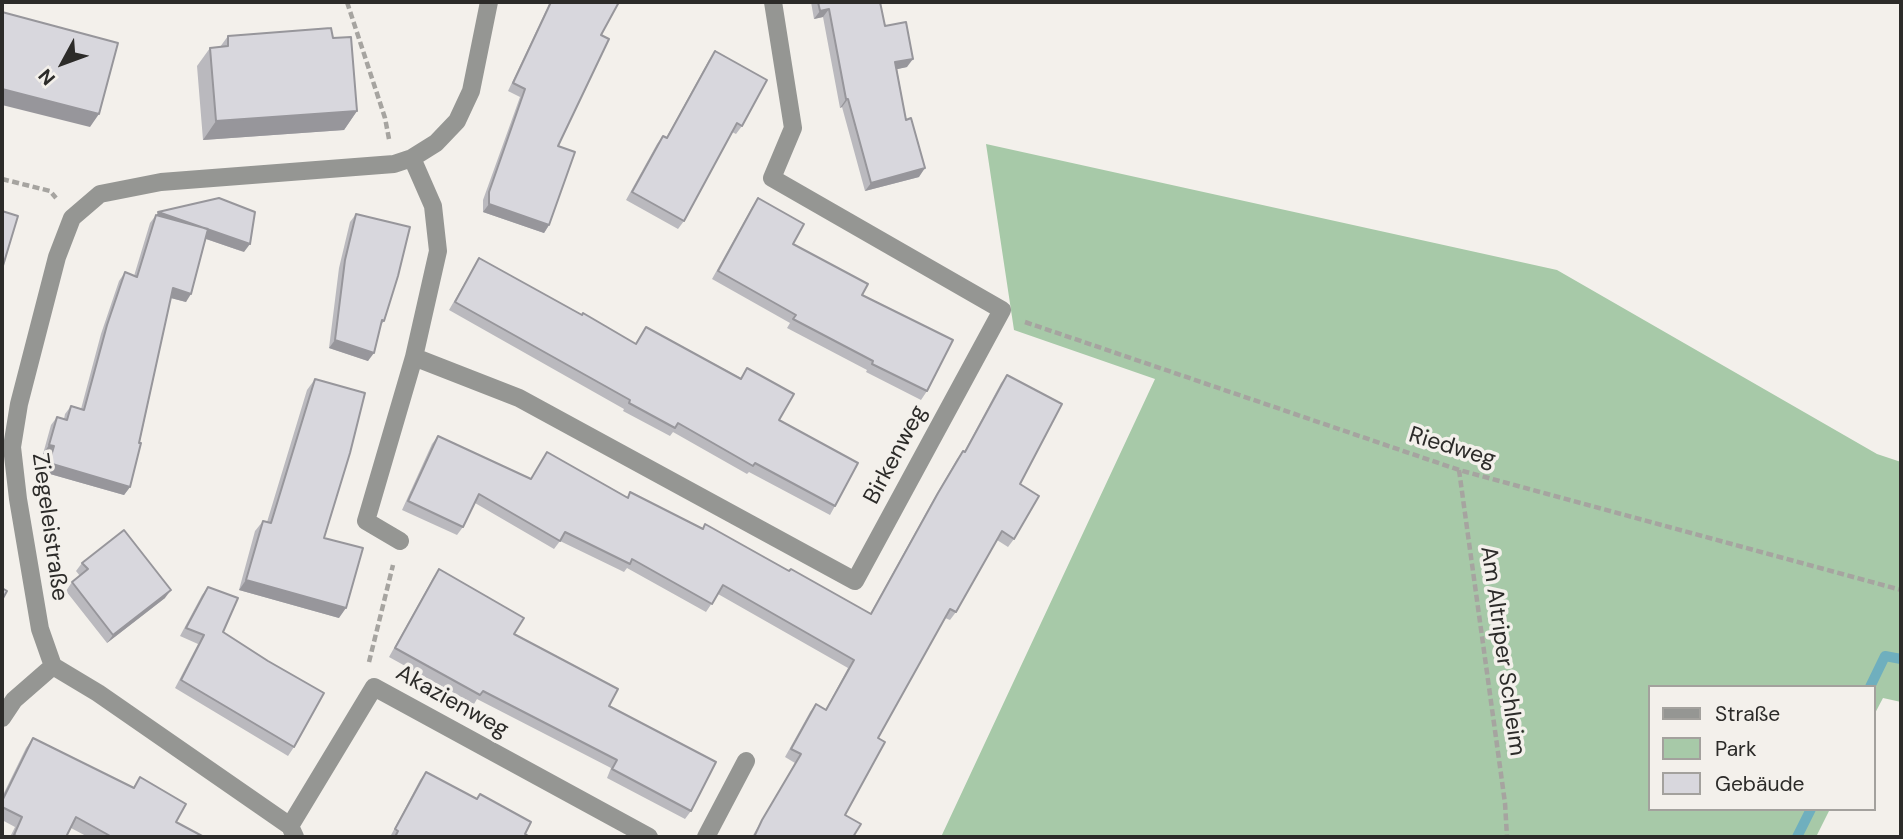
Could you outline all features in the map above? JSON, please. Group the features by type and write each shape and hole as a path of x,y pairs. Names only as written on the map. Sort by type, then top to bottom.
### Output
{"street":[{"name":"Ziegeleistraße","path":"53,666 40,629 12,447 19,404 57,257 72,218 100,194 162,181 394,164 412,158 436,143 457,121 471,90 489,2"},
{"path":"772,2 793,128 772,178 1002,310"},
{"path":"400,541 366,521 414,357 438,251 433,206 412,158"},
{"name":"Birkenweg","path":"414,357 519,398 855,581 1002,310"},
{"path":"2,718 14,700 53,666 98,693 293,832"},
{"name":"Akazienweg","path":"293,832 374,687 649,837"},
{"path":"706,837 746,761"}],"path":[{"path":"347,2 385,118 394,164"},
{"path":"2,179 50,191 72,218"},
{"name":"Riedweg","path":"1002,310 1033,326 1459,470 1901,590"},
{"name":"Am Altriper Schleim","path":"1459,470 1505,803 1507,837"},
{"path":"374,687 367,672 400,541"}],"green space":[{"path":"986,144 1557,270 1877,454 1901,462 1901,702 1883,698 1875,713 1875,685 1647,685 1647,811 1829,811 1816,837 941,837 1155,379 1014,330"}],"building":[{"path":"551,2 619,2 601,35 609,39 558,146 575,152 549,225 489,204 489,192 525,89 513,83"},
{"path":"818,2 880,2 885,26 906,22 913,59 895,62 906,120 911,118 925,168 871,183 846,99 829,9 820,11"},
{"path":"2,12 118,43 99,114 2,89"},
{"path":"331,28 333,38 351,37 357,111 216,121 210,48 228,46 228,36"},
{"path":"715,51 767,80 742,126 737,123 684,221 632,192 663,136 667,138"},
{"path":"219,198 255,212 250,244 158,212"},
{"path":"758,198 804,224 793,244 868,284 862,295 953,340 927,391 872,364 873,361 793,319 796,315 718,271"},
{"path":"2,211 18,216 2,269"},
{"path":"356,214 410,227 374,353 335,340 345,260"},
{"path":"156,215 208,229 191,294 173,288 130,487 49,463 54,446 49,445 57,417 67,420 71,406 84,410 107,325 125,272 137,277"},
{"path":"479,258 636,344 646,327 741,379 747,368 794,394 779,420 858,463 835,506 755,463 753,466 678,423 675,428 455,302"},
{"path":"1007,375 1062,404 1020,484 1039,496 1014,539 1002,531 956,612 950,609 878,738 885,742 845,815 861,824 853,837 754,837 801,754 791,749 816,704 826,710 854,660 723,585 712,604 632,559 630,564 565,532 560,541 479,494 463,527 408,501 438,436 531,479 547,452 628,498 630,492 703,529 705,524 871,614"},
{"path":"315,379 365,393 324,538 363,548 346,608 246,580 263,521 271,523"},
{"path":"124,530 171,590 113,635 72,582 88,569 82,563"},
{"path":"439,569 524,618 514,634 618,689 609,706 716,762 691,811 612,769 617,760 483,691 480,695 395,648"},
{"path":"208,587 238,598 223,632 324,693 294,747 181,680 204,635 186,628"},
{"path":"33,738 134,788 140,777 186,804 176,822 204,837 112,837 76,817 66,837 14,835 22,817 2,807 2,801"},
{"path":"426,772 477,799 480,794 531,822 525,834 530,837 395,837 398,831 395,829"}],"waterway":[{"path":"1871,685 1885,656 1901,659"},
{"path":"1797,837 1810,811"}]}
